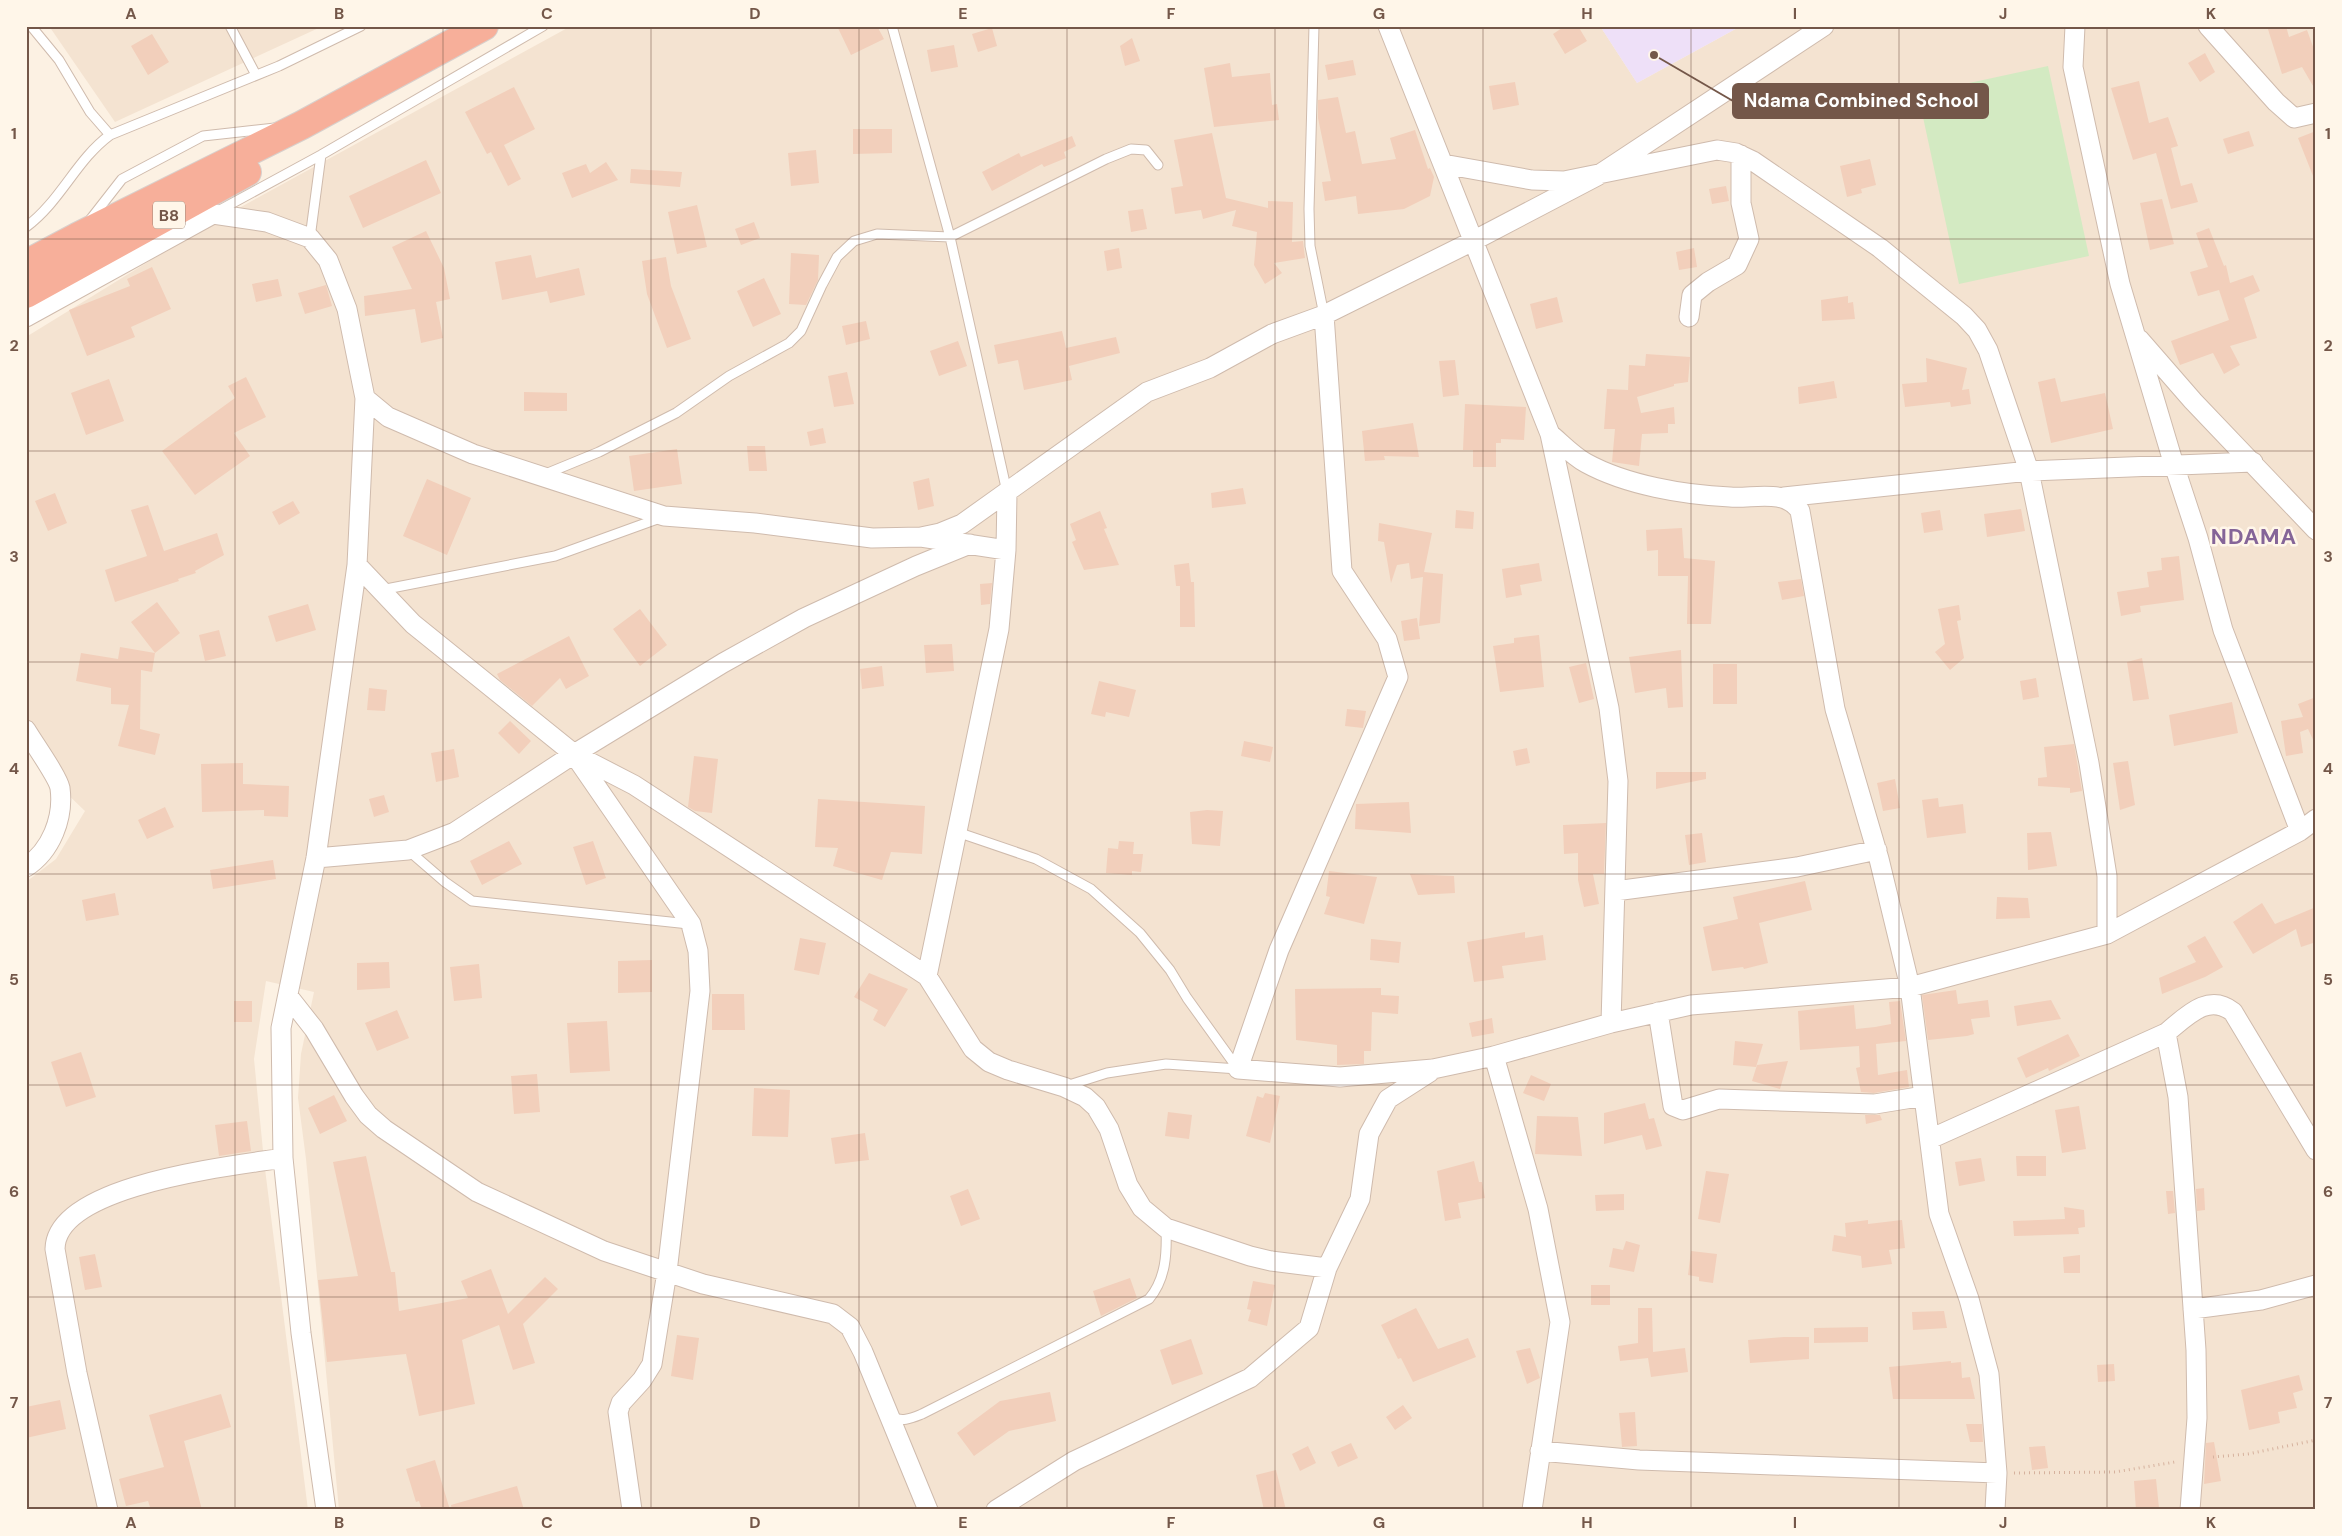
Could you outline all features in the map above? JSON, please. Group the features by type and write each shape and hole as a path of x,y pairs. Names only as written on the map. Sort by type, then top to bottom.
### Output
{"highway":[{"name":"B8","path":"26,264 77,236 302,125 484,26"},
{"name":"B8","path":"26,294 280,154 302,125"}],"street":[{"path":"1388,26 1550,434 1609,708 1618,781 1611,1022"},
{"path":"921,538 940,534 962,524 1147,392 1210,368 1272,334 1324,315 1473,241 1597,176 1824,26"},
{"path":"2075,26 2073,68 2120,284 2174,465 2198,538 2223,630 2300,831"},
{"path":"2208,26 2276,102 2294,118 2316,113"},
{"path":"1442,164 1532,180 1564,181 1597,176 1717,150 1741,155 1753,161 1880,248 1964,316 1977,330 1988,350 2030,471 2090,773 2107,876 2107,934"},
{"path":"1689,317 1692,295 1708,282 1737,265 1749,239 1740,203 1741,155"},
{"path":"26,317 213,214 266,222 310,238 328,260 347,309 365,398 357,565 316,858 281,1028 284,1158 301,1334 326,1510"},
{"path":"1324,315 1342,571 1387,639 1398,677 1279,950 1238,1070 1340,1077 1434,1069 1494,1056 1611,1022 1691,1005 1910,987 2107,934 2300,831 2316,819"},
{"path":"2135,334 2193,401 2316,530"},
{"path":"365,398 378,411 416,431 473,454 664,516 755,523 872,538 921,538 1006,550"},
{"path":"1550,434 1584,462 1607,473 1680,493 1731,498 1784,497 2030,471 2253,462"},
{"path":"927,976 999,629 1006,550 1007,493"},
{"path":"1784,497 1796,504 1800,511 1835,709 1877,850 1910,987 1939,1214 1969,1299 1990,1374 1997,1473 1995,1510"},
{"path":"316,858 408,850 455,832 574,754 723,662 804,618 916,566 970,544"},
{"path":"357,565 413,624 574,754 634,785 927,976 973,1048 989,1062 1008,1070 1064,1087 1085,1097 1096,1107 1109,1129 1128,1185 1142,1208 1166,1228 1264,1260 1327,1268"},
{"path":"26,730 60,786 58,820 52,839 38,859 26,867"},
{"path":"574,754 691,924 698,952 700,991 667,1272 652,1364 642,1380 621,1403 618,1412 632,1510"},
{"path":"1615,891 1797,867 1877,850"},
{"path":"288,996 314,1029 354,1096 368,1115 384,1129 477,1192 604,1251 702,1284 833,1314 850,1327 863,1352 928,1510"},
{"path":"1930,1140 2166,1033 2200,1006 2218,1004 2226,1006 2233,1012 2316,1150"},
{"path":"1658,1012 1673,1106 1682,1110 1719,1098 1875,1104 1924,1096"},
{"path":"2166,1033 2178,1097 2193,1309 2197,1418 2190,1510"},
{"path":"1494,1056 1538,1209 1560,1322 1532,1510"},
{"path":"996,1510 1074,1462 1250,1378 1309,1328 1327,1268 1360,1199 1369,1134 1388,1099 1434,1069"},
{"path":"108,1510 78,1373 55,1249 55,1239 65,1226 86,1206 114,1193 150,1182 284,1158"},
{"path":"2193,1309 2261,1300 2316,1285"},
{"path":"1540,1451 1640,1460 1997,1473"}],"lane":[{"path":"31,26 59,60 90,112 110,135"},
{"path":"230,26 256,75"},
{"path":"26,227 57,199 88,153 110,135 311,52 361,26"},
{"path":"213,214 321,155 543,26"},
{"path":"892,26 950,237 1007,493"},
{"path":"1314,26 1309,209 1310,246 1324,315"},
{"path":"541,476 599,452 676,413 729,376 789,343 801,331 822,284 837,257 854,241 877,234 950,237 1106,159 1131,149 1146,150 1158,165"},
{"path":"310,238 321,155"},
{"path":"380,590 555,556 664,516"},
{"path":"957,832 1036,859 1091,890 1146,940 1170,970 1186,998 1238,1070"},
{"path":"408,850 445,882 472,901 691,924"},
{"path":"1064,1087 1107,1073 1166,1064 1238,1070"},
{"path":"887,1411 895,1418 907,1420 922,1414 1143,1304 1155,1293 1164,1271 1166,1228"}],"path":[{"path":"1997,1473 2115,1472 2195,1458 2248,1454 2316,1440"}],"shaded area":[{"path":"49,26 323,26 115,122"},
{"path":"571,26 1600,26 1637,83 1741,26 2316,26 2316,1510 339,1510 306,1159 298,1098 301,1054 314,992 266,981 254,1059 264,1161 308,1510 26,1510 26,882 56,859 85,811 60,787 26,732 26,337 208,225"},
{"path":"1600,26 1741,26 1637,83"}],"green space":[{"path":"2048,66 2089,256 1959,284 1918,94"}],"building":[{"path":"837,26 877,26 884,39 851,55"},
{"path":"1565,26 1578,26 1587,41 1565,54 1553,34"},
{"path":"2267,26 2286,26 2289,37 2307,30 2316,55 2316,91 2302,67 2282,74"},
{"path":"992,28 997,46 978,52 972,34"},
{"path":"152,34 169,62 148,75 131,46"},
{"path":"1132,38 1140,61 1125,66 1120,46"},
{"path":"954,45 958,67 931,72 927,50"},
{"path":"2205,53 2215,72 2200,82 2188,63"},
{"path":"1353,60 1356,75 1328,80 1325,65"},
{"path":"1230,63 1232,77 1270,73 1272,105 1277,104 1279,120 1214,127 1204,68"},
{"path":"2139,81 2149,123 2168,117 2178,146 2171,148 2181,186 2192,183 2198,202 2171,209 2156,153 2133,160 2111,88"},
{"path":"1515,82 1519,105 1493,110 1489,86"},
{"path":"514,87 535,129 504,145 521,179 508,186 491,152 487,154 465,112"},
{"path":"1338,97 1346,133 1355,131 1362,164 1396,159 1390,138 1415,130 1428,169 1430,168 1434,177 1430,196 1404,209 1358,214 1356,196 1325,201 1322,182 1331,181 1318,118 1318,100"},
{"path":"853,129 892,129 892,153 853,154"},
{"path":"2249,131 2254,146 2228,154 2223,139"},
{"path":"2316,131 2316,181 2315,181 2298,138"},
{"path":"1212,133 1226,198 1268,208 1268,201 1293,202 1292,242 1303,241 1305,258 1274,263 1282,273 1265,284 1254,265 1257,232 1232,226 1236,210 1203,219 1201,210 1175,214 1171,188 1183,186 1174,140"},
{"path":"1072,136 1076,146 1064,152 1066,158 1044,167 1042,164 992,191 982,172 1019,153 1021,157"},
{"path":"816,150 819,183 791,186 788,153"},
{"path":"1870,159 1876,185 1861,189 1862,193 1847,197 1840,166"},
{"path":"426,160 441,193 363,228 349,196"},
{"path":"606,162 618,180 572,198 562,173 586,164 590,173"},
{"path":"631,169 682,172 680,187 630,183"},
{"path":"1726,186 1729,201 1712,204 1709,189"},
{"path":"2162,199 2174,244 2150,250 2140,203"},
{"path":"697,205 707,247 677,254 668,212"},
{"path":"1143,209 1147,229 1131,232 1128,211"},
{"path":"754,222 760,238 741,245 735,229"},
{"path":"2209,228 2224,266 2226,265 2230,283 2253,275 2260,291 2244,298 2257,338 2230,346 2240,365 2224,374 2213,353 2180,365 2171,341 2229,320 2219,290 2198,296 2190,272 2208,267 2196,233"},
{"path":"426,231 444,268 450,299 436,302 443,338 421,343 415,309 365,316 364,296 412,289 392,247"},
{"path":"1119,248 1122,268 1107,271 1104,251"},
{"path":"1694,248 1697,267 1679,270 1676,252"},
{"path":"791,253 819,255 818,280 806,305 789,304"},
{"path":"531,255 536,278 579,268 585,295 550,303 547,291 502,300 495,262"},
{"path":"666,257 671,286 691,339 667,348 647,294 642,261"},
{"path":"152,267 171,309 131,327 135,337 87,356 69,310 130,286 127,279"},
{"path":"764,278 781,314 753,327 737,291"},
{"path":"278,279 282,296 256,302 252,284"},
{"path":"326,285 332,306 305,314 298,293"},
{"path":"1848,296 1848,303 1853,302 1855,319 1822,321 1821,300"},
{"path":"1557,297 1563,322 1536,329 1530,304"},
{"path":"866,321 870,339 846,345 842,326"},
{"path":"1062,331 1066,348 1116,337 1120,353 1069,366 1072,380 1024,390 1018,360 998,364 994,345"},
{"path":"958,341 967,366 939,376 930,351"},
{"path":"1646,354 1690,357 1688,382 1674,384 1674,386 1637,397 1641,413 1674,407 1675,424 1668,424 1668,433 1642,434 1639,466 1612,462 1615,429 1604,429 1607,389 1628,390 1629,365 1645,366"},
{"path":"1926,358 1967,368 1962,390 1969,389 1971,404 1951,407 1950,402 1905,407 1902,384 1927,382"},
{"path":"1455,360 1459,395 1443,397 1439,361"},
{"path":"847,372 854,404 834,407 828,376"},
{"path":"246,377 266,417 234,433 250,456 195,495 162,451 235,398 228,386"},
{"path":"2055,378 2061,402 2105,393 2113,429 2051,443 2038,382"},
{"path":"109,379 124,421 86,435 71,393"},
{"path":"1834,381 1837,398 1799,404 1798,387"},
{"path":"524,392 567,393 567,411 524,411"},
{"path":"1465,404 1526,407 1524,440 1501,439 1501,443 1496,443 1496,467 1473,467 1473,450 1463,450"},
{"path":"1413,423 1419,457 1384,456 1385,460 1365,461 1362,431"},
{"path":"823,428 826,443 810,446 807,432"},
{"path":"747,446 765,446 767,471 749,471"},
{"path":"677,449 682,484 634,491 629,456"},
{"path":"929,478 934,506 918,510 913,482"},
{"path":"427,479 471,498 447,555 403,536"},
{"path":"1243,488 1246,504 1212,508 1211,493"},
{"path":"55,493 67,523 48,531 35,501"},
{"path":"293,501 300,513 279,525 272,512"},
{"path":"148,505 164,551 217,533 224,555 195,571 196,573 178,579 179,581 115,602 105,570 147,556 131,510"},
{"path":"2021,509 2025,531 1987,537 1984,514"},
{"path":"1456,510 1474,512 1473,529 1455,528"},
{"path":"1940,510 1943,530 1924,533 1921,513"},
{"path":"1100,511 1107,528 1104,529 1119,565 1084,570 1072,542 1076,540 1070,524"},
{"path":"1379,523 1432,533 1424,572 1443,574 1440,623 1419,626 1423,577 1411,579 1409,563 1397,565 1391,583 1384,542 1378,541"},
{"path":"1682,528 1684,558 1715,561 1711,624 1687,624 1688,576 1658,576 1658,550 1647,551 1646,530"},
{"path":"2179,556 2184,600 2140,606 2141,612 2121,616 2117,592 2149,587 2147,572 2162,570 2161,558"},
{"path":"1189,563 1191,582 1194,582 1195,627 1180,627 1180,586 1176,586 1174,565"},
{"path":"1539,563 1542,581 1520,585 1522,595 1506,598 1502,569"},
{"path":"1801,579 1804,596 1782,600 1778,582"},
{"path":"992,583 990,604 981,605 980,584"},
{"path":"157,602 180,633 155,653 131,622"},
{"path":"308,604 316,630 276,642 268,616"},
{"path":"1959,605 1961,620 1957,621 1964,658 1950,670 1935,652 1945,644 1938,609"},
{"path":"640,609 667,645 640,666 613,629"},
{"path":"1417,618 1420,639 1404,641 1401,621"},
{"path":"219,630 226,656 205,661 199,635"},
{"path":"1539,635 1544,687 1500,692 1493,646 1514,643 1514,638"},
{"path":"569,636 589,676 566,689 560,678 532,706 500,680 497,674"},
{"path":"952,644 954,671 926,673 924,645"},
{"path":"120,647 155,653 152,672 141,670 140,729 160,734 155,755 118,746 129,705 111,704 111,688 76,681 81,653 118,659"},
{"path":"1681,650 1683,707 1668,708 1666,688 1635,693 1629,657"},
{"path":"2142,658 2149,699 2133,701 2127,662"},
{"path":"1586,663 1594,699 1579,703 1569,667"},
{"path":"1713,664 1737,664 1737,704 1713,704"},
{"path":"882,666 884,686 862,689 860,669"},
{"path":"2036,678 2039,697 2023,700 2020,681"},
{"path":"1099,681 1136,690 1129,717 1106,712 1105,717 1091,714"},
{"path":"369,688 387,690 385,711 367,710"},
{"path":"2316,697 2316,746 2308,729 2300,732 2303,753 2286,756 2281,721 2303,717 2298,704"},
{"path":"2232,702 2238,733 2174,746 2169,715"},
{"path":"1347,709 1366,711 1363,728 1345,726"},
{"path":"510,721 531,741 519,754 498,733"},
{"path":"1244,741 1273,747 1270,762 1241,756"},
{"path":"2074,744 2082,791 2070,793 2070,788 2038,786 2038,778 2047,777 2044,747"},
{"path":"1527,748 1530,763 1516,766 1513,751"},
{"path":"454,749 459,777 436,782 431,753"},
{"path":"694,756 718,759 712,813 695,811 688,807"},
{"path":"2128,761 2135,805 2120,810 2113,763"},
{"path":"243,763 243,784 289,786 288,817 264,816 264,810 202,812 201,764"},
{"path":"1656,772 1706,772 1706,779 1656,789"},
{"path":"1895,779 1900,808 1883,811 1877,783"},
{"path":"384,795 389,812 374,817 369,799"},
{"path":"1938,798 1939,807 1963,804 1966,833 1927,838 1922,800"},
{"path":"818,799 925,806 922,854 891,852 882,880 833,866 838,848 815,847"},
{"path":"1409,802 1411,833 1355,829 1356,804"},
{"path":"165,807 174,827 147,839 138,820"},
{"path":"1223,811 1220,846 1192,844 1190,812"},
{"path":"1606,823 1604,874 1593,874 1599,904 1584,907 1578,880 1578,853 1564,854 1563,825"},
{"path":"2051,832 2057,866 2028,870 2027,833"},
{"path":"1702,833 1706,862 1689,865 1685,835"},
{"path":"509,841 522,864 482,885 470,861"},
{"path":"593,841 606,878 586,885 573,847"},
{"path":"1119,841 1134,842 1133,854 1143,854 1141,872 1132,871 1132,875 1106,873 1108,848 1118,849"},
{"path":"273,860 276,879 213,889 210,870"},
{"path":"1329,871 1377,877 1364,924 1324,914 1330,897 1326,896"},
{"path":"1410,874 1454,876 1455,893 1418,895"},
{"path":"1805,881 1812,910 1759,923 1768,963 1744,969 1743,967 1712,971 1703,927 1738,919 1733,897"},
{"path":"115,893 119,915 86,921 82,900"},
{"path":"1997,897 2028,898 2030,918 1996,919"},
{"path":"2262,903 2275,924 2316,907 2316,942 2301,947 2296,929 2253,954 2233,922"},
{"path":"1525,932 1525,938 1543,935 1546,960 1502,966 1504,978 1474,982 1467,942"},
{"path":"2205,936 2223,967 2205,977 2162,994 2159,978 2196,962 2187,946"},
{"path":"800,938 826,943 819,975 794,970"},
{"path":"1371,939 1401,942 1399,963 1370,960"},
{"path":"652,960 652,992 618,993 618,961"},
{"path":"389,962 390,988 357,990 357,963"},
{"path":"479,964 482,998 454,1001 450,967"},
{"path":"869,973 908,989 885,1027 873,1020 878,1010 854,997"},
{"path":"1381,988 1381,995 1399,996 1398,1014 1372,1012 1371,1051 1364,1051 1364,1064 1337,1065 1337,1045 1296,1040 1295,989"},
{"path":"1956,990 1958,1004 1988,1000 1990,1017 1971,1019 1974,1034 1928,1040 1922,995"},
{"path":"712,994 744,994 745,1030 712,1030"},
{"path":"2051,1000 2061,1019 2017,1026 2014,1006"},
{"path":"234,1001 252,1001 252,1022 234,1022"},
{"path":"1900,1001 1906,1041 1876,1044 1878,1075 1907,1070 1909,1087 1874,1093 1861,1092 1856,1068 1860,1067 1859,1046 1800,1050 1798,1011 1854,1005 1856,1029 1891,1024 1889,1002"},
{"path":"397,1010 409,1038 377,1051 365,1023"},
{"path":"1492,1018 1494,1033 1472,1037 1469,1023"},
{"path":"607,1021 610,1071 570,1073 567,1023"},
{"path":"2068,1034 2080,1056 2049,1071 2048,1068 2026,1078 2017,1058"},
{"path":"1735,1041 1763,1044 1756,1067 1733,1065"},
{"path":"81,1052 96,1097 66,1107 51,1062"},
{"path":"1788,1061 1780,1089 1752,1081 1757,1065"},
{"path":"537,1074 540,1112 514,1114 511,1076"},
{"path":"1531,1075 1551,1084 1544,1101 1523,1093"},
{"path":"754,1088 790,1090 788,1137 752,1136"},
{"path":"1265,1093 1280,1096 1270,1143 1246,1136 1257,1096 1263,1098"},
{"path":"334,1095 347,1121 320,1134 308,1108"},
{"path":"1645,1103 1649,1119 1654,1118 1662,1146 1646,1150 1642,1135 1604,1144 1604,1113"},
{"path":"2079,1106 2086,1149 2062,1153 2055,1110"},
{"path":"1168,1112 1192,1115 1189,1139 1165,1136"},
{"path":"1865,1115 1880,1115 1882,1120 1866,1124"},
{"path":"1537,1116 1578,1117 1582,1156 1535,1154"},
{"path":"247,1121 251,1151 219,1156 215,1125"},
{"path":"865,1133 869,1160 835,1164 831,1138"},
{"path":"366,1156 391,1272 395,1272 399,1311 468,1298 461,1281 491,1269 508,1314 545,1277 558,1289 523,1324 535,1363 513,1370 499,1325 462,1340 475,1404 419,1416 406,1354 327,1362 318,1280 358,1276 333,1162"},
{"path":"2016,1156 2046,1156 2046,1176 2017,1176"},
{"path":"1981,1158 1985,1181 1959,1186 1955,1162"},
{"path":"1474,1161 1479,1182 1482,1182 1485,1198 1458,1203 1461,1218 1445,1221 1437,1171"},
{"path":"1706,1171 1729,1174 1720,1223 1698,1219"},
{"path":"2204,1188 2205,1210 2197,1211 2196,1189"},
{"path":"968,1189 980,1219 961,1226 950,1196"},
{"path":"2166,1191 2173,1191 2175,1213 2168,1214"},
{"path":"1624,1194 1624,1210 1596,1211 1595,1195"},
{"path":"2064,1207 2084,1210 2085,1227 2078,1228 2079,1234 2014,1236 2013,1221 2065,1219"},
{"path":"1868,1220 1868,1224 1902,1220 1905,1248 1889,1250 1892,1264 1862,1268 1861,1256 1832,1251 1834,1235 1846,1237 1845,1223"},
{"path":"1626,1241 1640,1245 1634,1272 1609,1267 1613,1248 1623,1250"},
{"path":"1691,1251 1717,1254 1713,1283 1699,1281 1699,1277 1688,1275"},
{"path":"95,1254 102,1287 85,1290 79,1257"},
{"path":"2080,1255 2080,1273 2064,1273 2063,1257"},
{"path":"1130,1278 1137,1298 1101,1316 1093,1291"},
{"path":"1253,1281 1275,1285 1267,1326 1248,1321 1251,1310 1247,1309"},
{"path":"1591,1285 1610,1285 1610,1305 1591,1305"},
{"path":"1416,1308 1438,1349 1468,1338 1476,1357 1413,1382 1401,1358 1398,1359 1381,1325"},
{"path":"1638,1308 1652,1308 1653,1352 1685,1348 1688,1372 1651,1377 1648,1358 1620,1361 1618,1346 1638,1343"},
{"path":"1944,1311 1947,1328 1913,1330 1912,1312"},
{"path":"1868,1327 1868,1342 1814,1343 1814,1328"},
{"path":"677,1335 699,1338 693,1380 671,1376"},
{"path":"1809,1337 1809,1359 1750,1363 1748,1340"},
{"path":"1191,1339 1203,1374 1172,1385 1160,1350"},
{"path":"1530,1348 1540,1378 1527,1384 1516,1351"},
{"path":"1951,1361 1951,1363 1961,1362 1962,1378 1970,1377 1975,1399 1893,1399 1889,1367"},
{"path":"2114,1364 2115,1381 2098,1382 2097,1365"},
{"path":"2299,1375 2303,1390 2293,1393 2297,1408 2278,1412 2280,1423 2249,1430 2241,1390"},
{"path":"1050,1392 1056,1421 1009,1431 974,1456 957,1433 1000,1401"},
{"path":"221,1394 231,1427 184,1441 202,1510 151,1510 148,1501 126,1506 119,1479 164,1467 149,1415"},
{"path":"60,1400 66,1429 26,1438 26,1407"},
{"path":"1403,1405 1412,1418 1395,1430 1386,1417"},
{"path":"1635,1412 1637,1446 1622,1447 1619,1413"},
{"path":"1966,1424 1982,1424 1983,1442 1970,1442"},
{"path":"2214,1442 2221,1481 2204,1484 2206,1443"},
{"path":"1351,1443 1358,1458 1338,1467 1331,1452"},
{"path":"1308,1446 1316,1463 1300,1471 1292,1454"},
{"path":"2045,1446 2048,1468 2032,1470 2029,1447"},
{"path":"435,1460 450,1510 422,1510 419,1501 416,1502 406,1469"},
{"path":"1276,1470 1286,1510 1264,1510 1256,1475"},
{"path":"2156,1479 2159,1508 2136,1510 2134,1481"},
{"path":"517,1486 524,1510 452,1510 451,1505"}],"place":[{"name":"Ndama Combined School","path":"1654,55"}],"district":[{"name":"NDAMA","path":"2254,536"}]}
